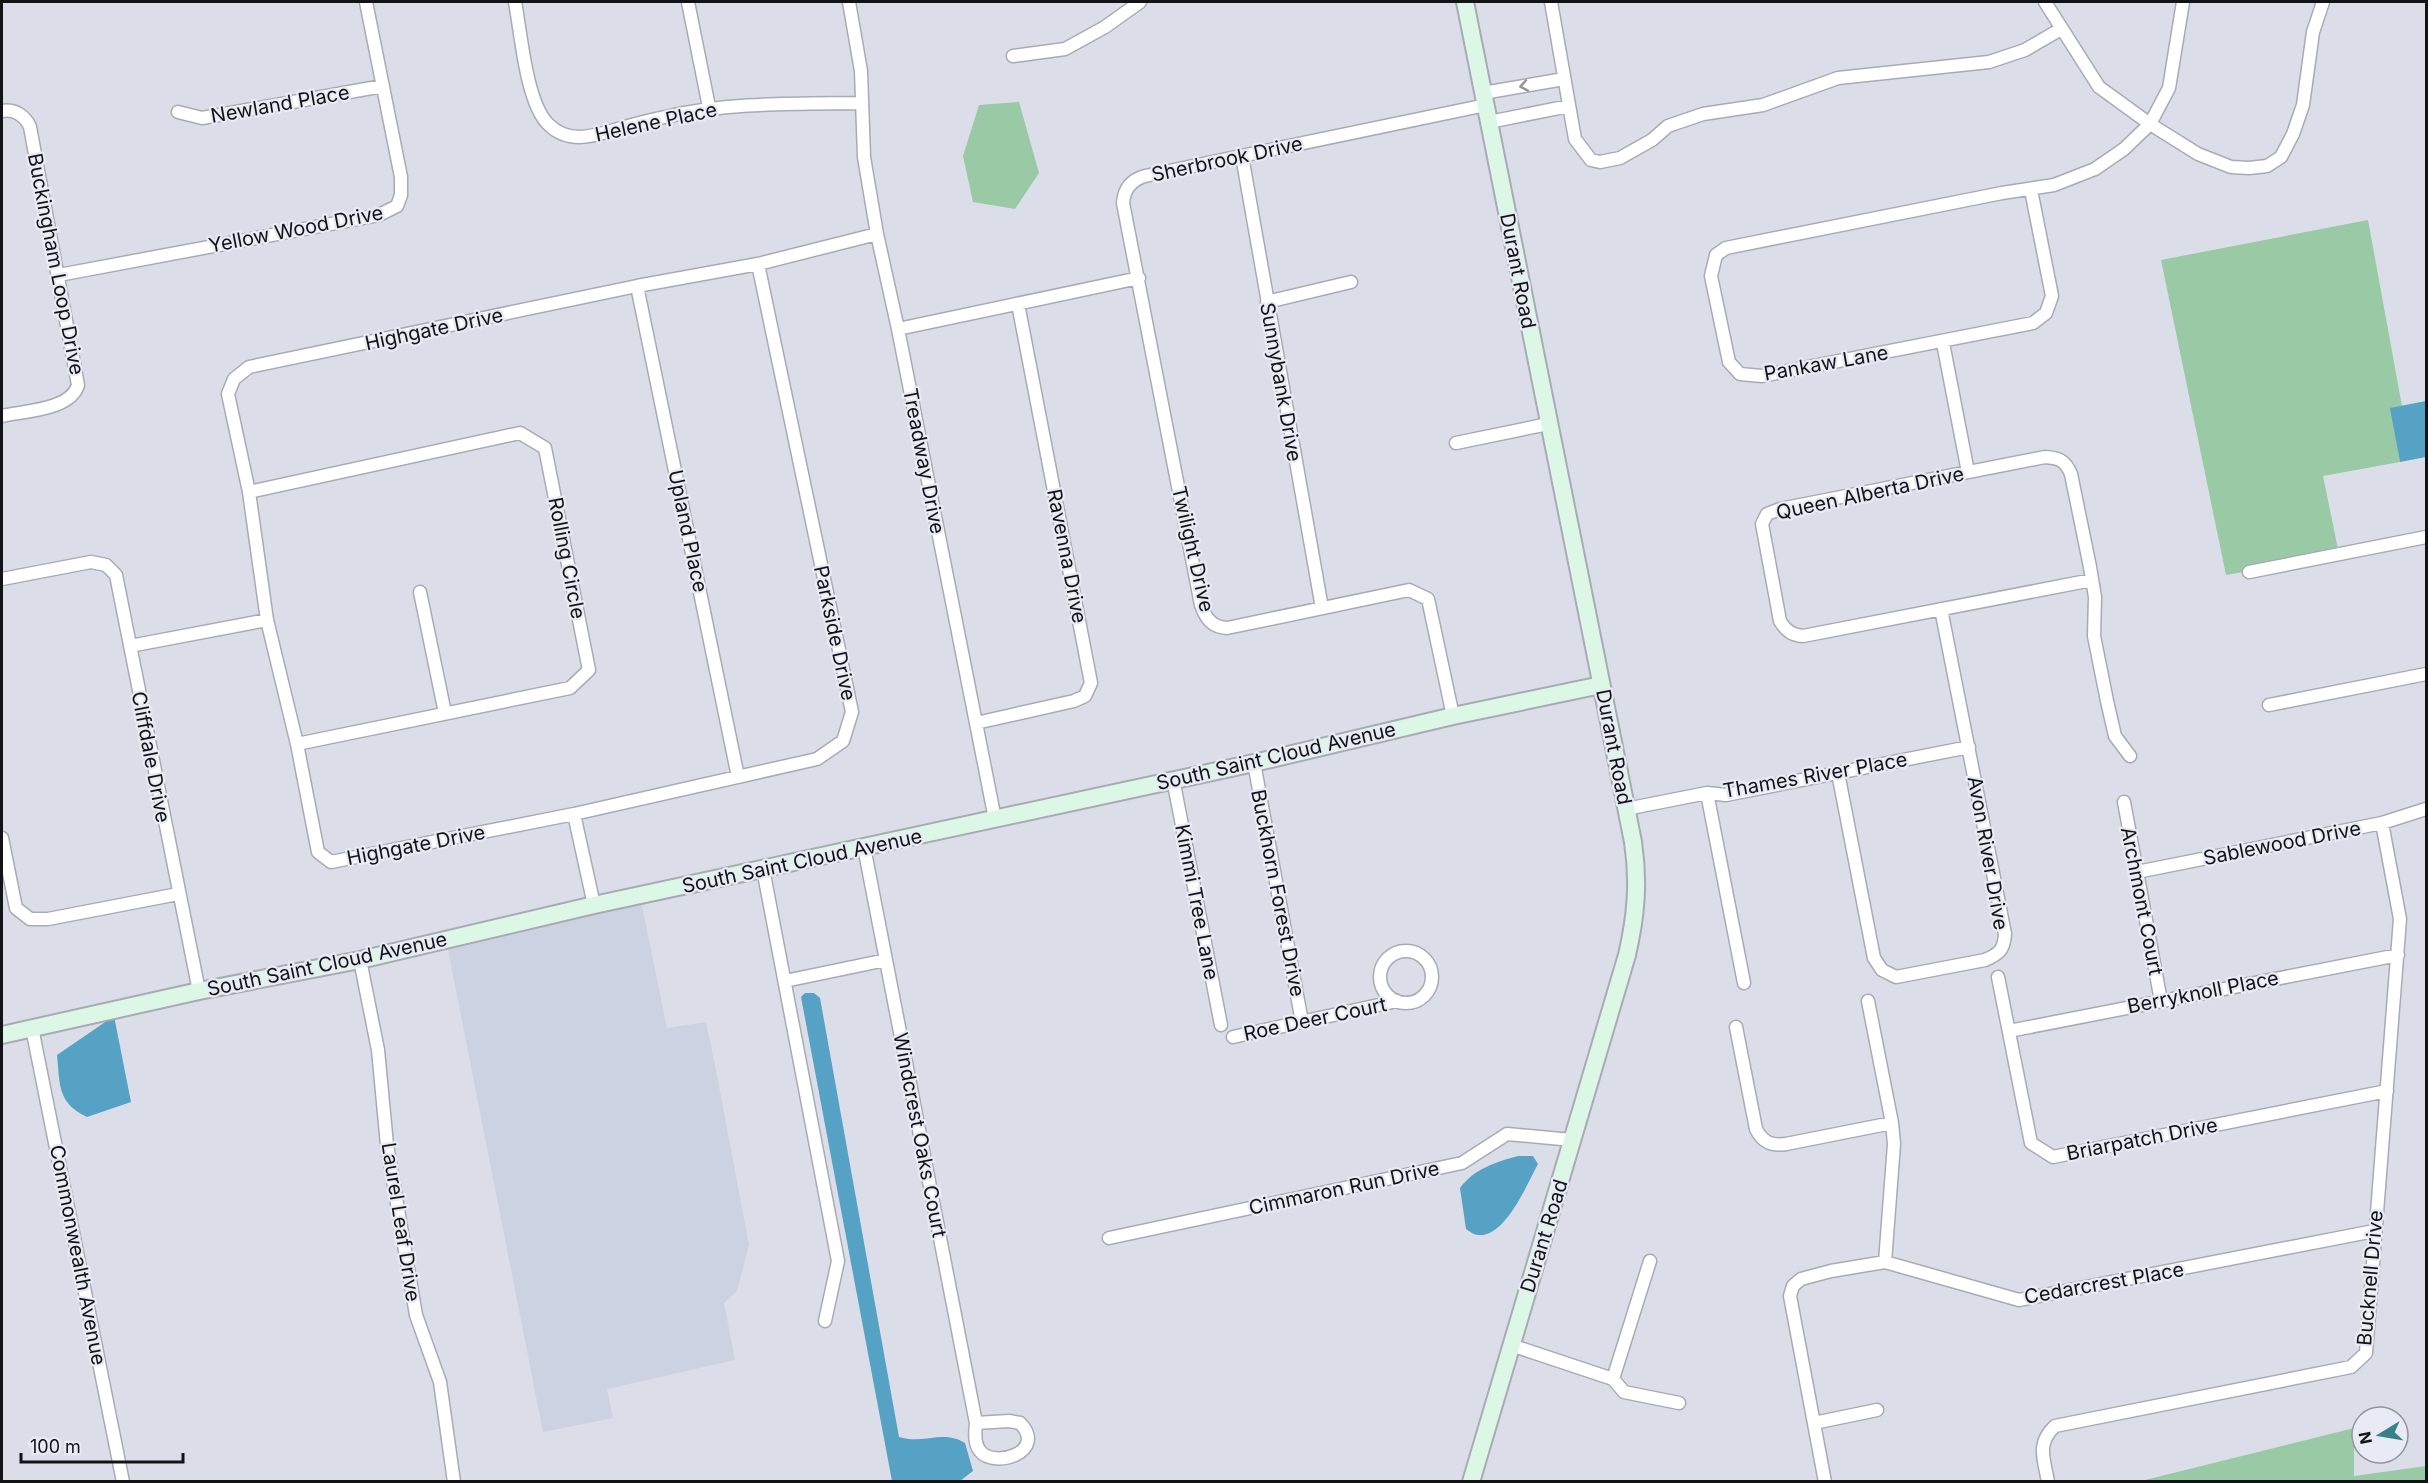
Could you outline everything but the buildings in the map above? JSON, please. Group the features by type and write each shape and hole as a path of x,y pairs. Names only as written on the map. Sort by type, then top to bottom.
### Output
{"street":[{"name":"Yellow Wood Drive","path":"59,275 368,217 392,210 400,201 402,187 366,2"},
{"name":"Helene Place","path":"515,2 538,112 554,130 573,137 590,138 626,126 708,107 861,103"},
{"path":"688,2 708,107"},
{"name":"Treadway Drive","path":"849,2 861,71 864,157 877,234 898,329 995,819"},
{"path":"1013,56 1065,49 1105,27 1140,2"},
{"name":"Durant Road","path":"1466,2 1626,809 1635,859 1636,908 1627,955 1471,1482"},
{"path":"1551,2 1575,139 1591,160 1600,162 1620,158 1652,140 1668,126 1703,114 1763,105 1838,78 1989,62 2025,50 2061,29"},
{"path":"2045,2 2099,87 2150,124 2198,154 2230,167 2249,168 2267,166 2281,157 2293,134 2303,105 2313,32 2323,2"},
{"name":"Pankaw Lane","path":"2031,190 2052,296 2046,313 2033,323 1762,376 1740,374 1729,362 1711,276 1716,255 1726,248 2002,193 2054,185 2094,170 2124,149 2150,124 2169,88 2183,2"},
{"name":"Sherbrook Drive","path":"1139,278 1123,203 1129,186 1138,178 1242,156 1564,79"},
{"name":"Newland Place","path":"178,112 202,118 383,86"},
{"path":"1489,122 1569,106"},
{"name":"Buckingham Loop Drive","path":"2,111 17,112 27,120 30,127 77,372 76,391 68,401 2,416"},
{"name":"Sunnybank Drive","path":"1242,156 1322,608"},
{"name":"Highgate Drive","path":"574,814 330,862 318,852 297,744 267,620 249,492 228,394 234,379 249,368 637,286 758,264 877,234"},
{"name":"Parkside Drive","path":"574,814 817,759 843,741 852,712 758,264"},
{"path":"898,329 1139,278"},
{"name":"Twilight Drive","path":"1139,278 1201,605 1205,616 1213,625 1227,628 1409,590 1428,599 1453,716"},
{"path":"1267,302 1351,282"},
{"name":"Upland Place","path":"637,286 738,777"},
{"name":"Ravenna Drive","path":"976,723 1074,701 1085,696 1091,684 1018,304"},
{"path":"1943,342 1968,472"},
{"path":"1456,443 1548,424"},
{"name":"Rolling Circle","path":"249,492 520,434 545,447 589,670 570,688 297,744"},
{"name":"Queen Alberta Drive","path":"2092,580 1803,636 1794,635 1786,630 1780,621 1762,524 1767,514 1780,509 2045,457 2060,458 2067,465 2071,474 2092,580 2095,597 2094,636 2115,736 2130,756"},
{"path":"2249,572 2427,537"},
{"name":"Cliffdale Drive","path":"2,579 99,562 112,569 118,584 199,991"},
{"path":"420,592 445,713"},
{"name":"Avon River Drive","path":"1838,772 1874,958 1882,970 1896,977 1985,960 1998,955 2004,946 2004,934 1941,609"},
{"path":"130,646 267,620"},
{"path":"2269,705 2427,674"},
{"name":"South Saint Cloud Avenue","path":"2,1035 199,991 360,960 594,905 1254,763 1453,716 1601,685"},
{"name":"Thames River Place","path":"1626,809 1707,793 1726,795 1969,747"},
{"name":"Buckhorn Forest Drive","path":"1254,763 1302,1022"},
{"name":"Kimmi Tree Lane","path":"1173,779 1221,1025"},
{"path":"1707,793 1744,983"},
{"name":"Archmont Court","path":"2124,802 2161,1001"},
{"name":"Sablewood Drive","path":"2137,872 2382,823 2427,809"},
{"path":"574,814 594,905"},
{"name":"Bucknell Drive","path":"2048,1482 2042,1448 2045,1435 2055,1426 2351,1367 2366,1353 2400,919 2382,823"},
{"path":"2,838 16,908 30,919 48,920 178,894"},
{"name":"Windcrest Oaks Court","path":"864,847 976,1423 977,1446 980,1452 987,1457 1013,1456 1026,1447 1027,1434 1020,1423 1009,1421 976,1423"},
{"path":"763,869 838,1261 825,1321"},
{"path":"1404,951 1412,952 1426,961 1430,969 1430,987 1418,1000 1410,1003 1398,1001 1386,994 1382,988 1380,971 1389,958 1404,951"},
{"name":"Berryknoll Place","path":"2009,1030 2398,954"},
{"name":"Laurel Leaf Drive","path":"360,960 378,1050 387,1145 416,1315 440,1382 454,1482"},
{"path":"785,981 886,960"},
{"name":"Briarpatch Drive","path":"1998,977 2031,1143 2053,1157 2387,1091"},
{"name":"Roe Deer Court","path":"1233,1037 1398,1001"},
{"path":"1868,1001 1894,1144 1885,1262"},
{"path":"1736,1027 1756,1129 1765,1142 1774,1145 1786,1144 1892,1123"},
{"name":"Commonwealth Avenue","path":"32,1028 123,1482"},
{"name":"Cimmaron Run Drive","path":"1109,1238 1462,1163 1507,1134 1572,1140"},
{"name":"Cedarcrest Place","path":"1814,1423 1790,1296 1793,1286 1801,1279 1832,1270 1885,1262 2019,1300 2374,1231"},
{"path":"1613,1379 1650,1261"},
{"path":"1511,1345 1613,1379 1624,1392 1679,1403"},
{"path":"1826,1482 1814,1423 1877,1410"}],"shaded area":[{"path":"641,901 667,1028 706,1022 716,1070 749,1245 737,1291 724,1303 735,1360 607,1389 613,1418 543,1432 447,945"}],"green space":[{"path":"1019,102 1039,173 1015,209 973,202 963,156 979,105"},
{"path":"2368,220 2402,406 2391,409 2400,462 2323,476 2338,549 2243,567 2243,572 2226,575 2161,260"},
{"path":"2350,1429 2350,1465 2354,1465 2354,1476 2426,1466 2426,1481 2141,1481"}],"water":[{"path":"2426,401 2426,457 2400,462 2390,408"},
{"path":"805,993 814,993 820,998 899,1437 917,1439 948,1437 965,1443 973,1471 960,1481 892,1481 801,997"},
{"path":"114,1016 131,1102 87,1117 77,1112 65,1099 60,1084 57,1055"},
{"path":"1518,1156 1533,1156 1538,1164 1514,1208 1497,1228 1488,1234 1472,1233 1466,1229 1460,1188 1479,1171"}]}
